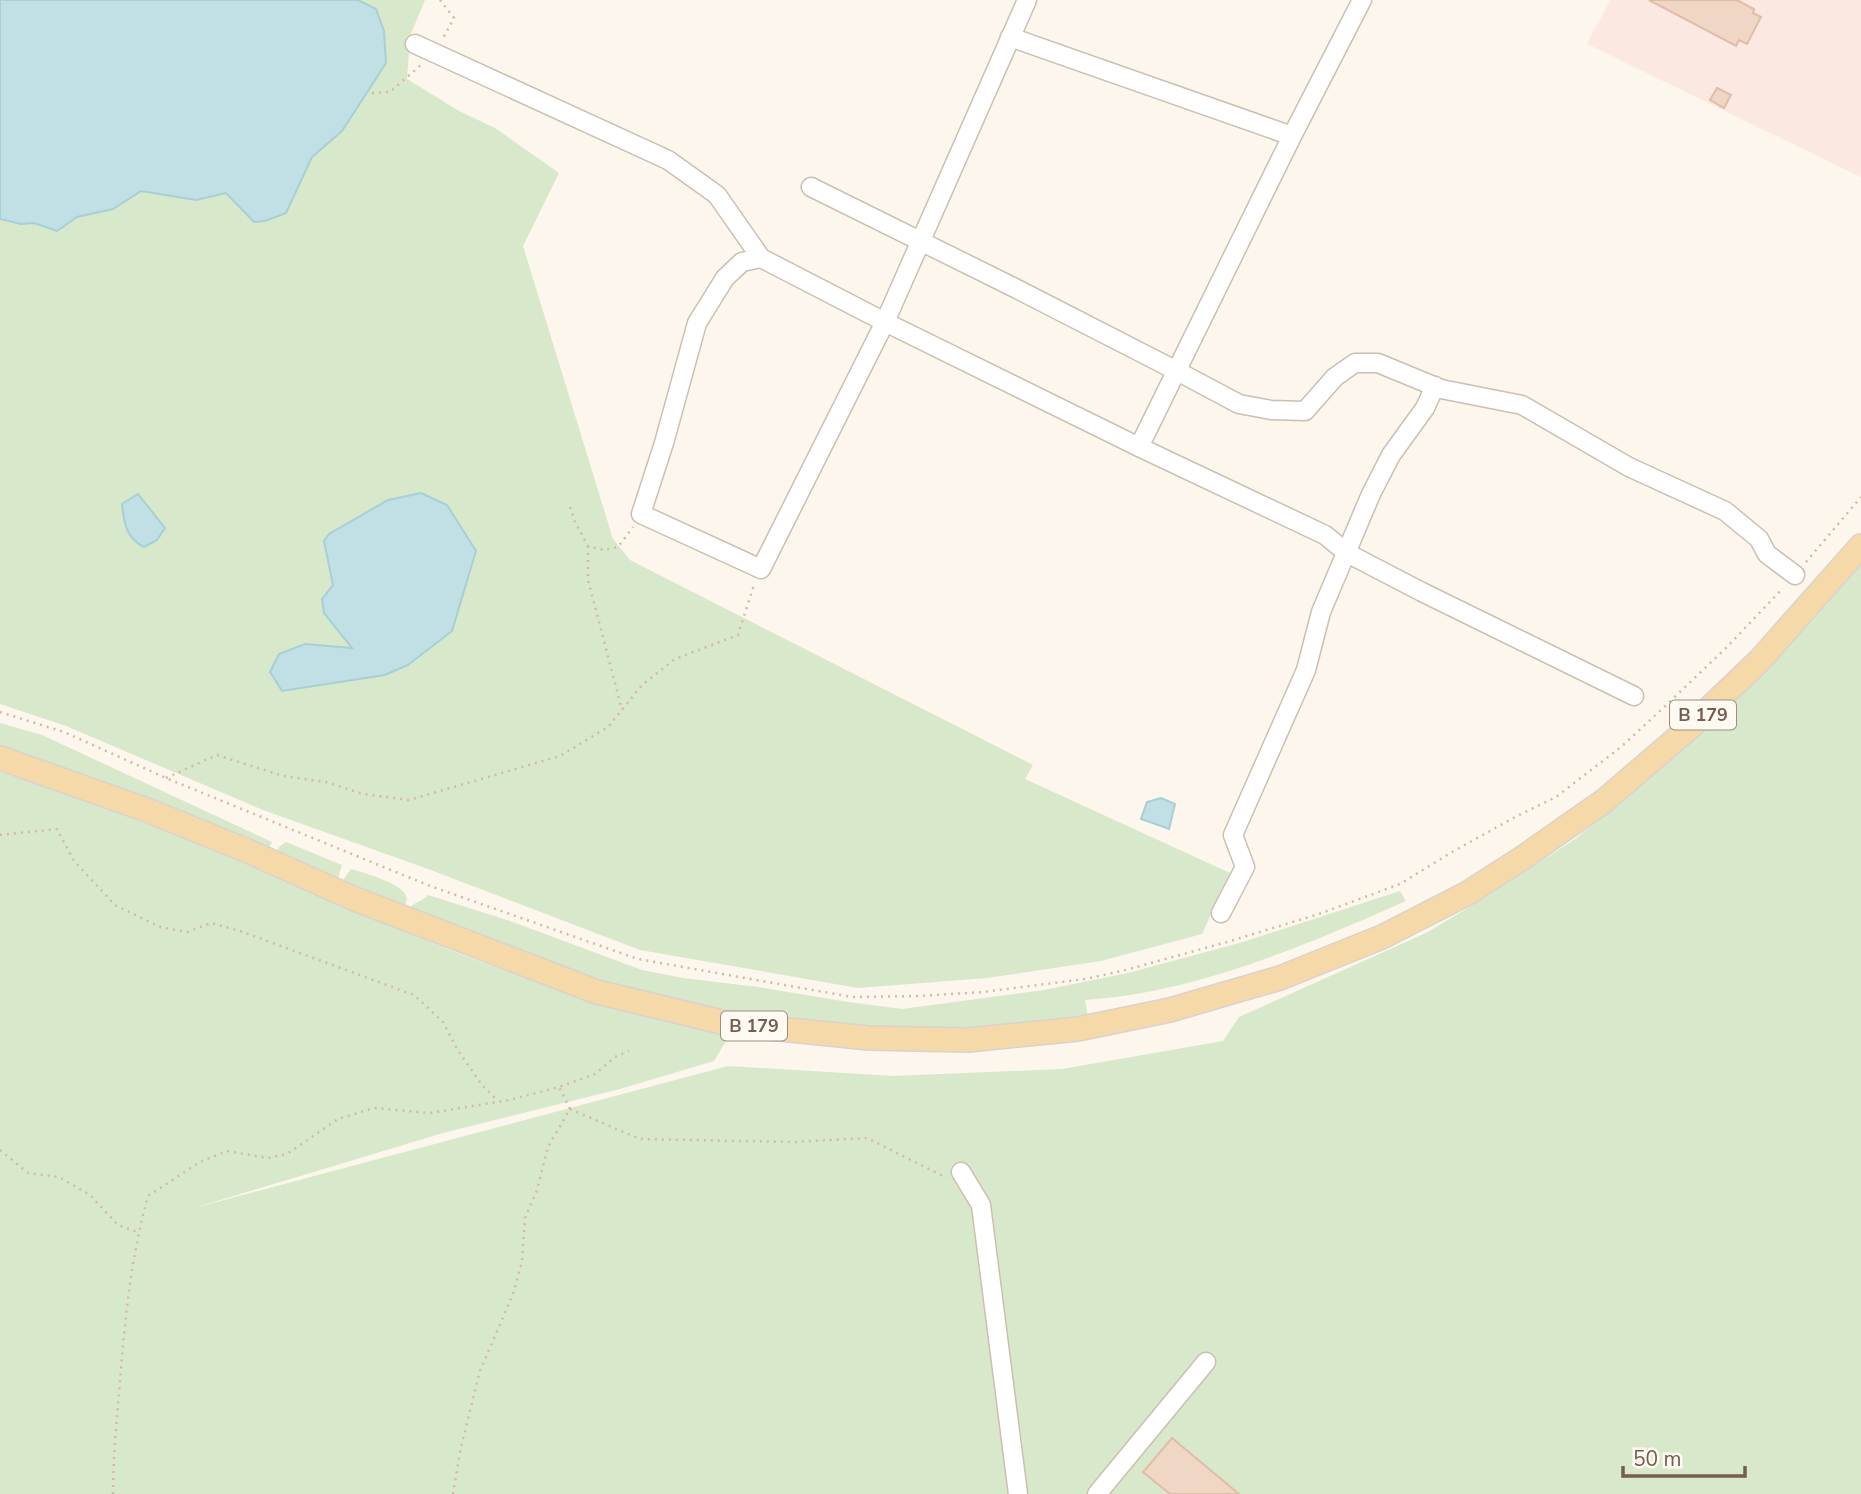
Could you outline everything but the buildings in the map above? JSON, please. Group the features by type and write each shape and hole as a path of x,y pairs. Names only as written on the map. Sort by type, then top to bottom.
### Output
{"main road":[{"name":"B 179","path":"0,758 147,810 355,899 597,992 730,1024 869,1038 968,1040 1078,1028 1170,1010 1280,978 1382,937 1468,893 1604,801 1689,728 1760,660 1861,546"}],"lane":[{"path":"761,258 742,262 725,278 697,323 641,514 761,569 885,322 1027,0"},
{"path":"1139,447 1292,135 1362,0"},
{"path":"1010,37 1292,135"},
{"path":"415,44 668,160 718,195 761,258 1139,447 1325,535 1347,553 1634,696"},
{"path":"811,187 1013,287 1239,404 1271,410 1305,411 1335,377 1355,363 1378,363 1441,389 1522,405 1629,467 1726,511 1759,539 1767,554 1795,575"},
{"path":"1221,913 1245,867 1233,835 1306,670 1321,612 1370,494 1391,455 1426,408 1435,386"},
{"path":"962,1175 981,1205 1018,1494"},
{"path":"1107,1490 1206,1362"}],"path":[{"path":"0,712 64,732 166,778 430,886 638,959 852,997 984,992 1122,971 1319,914 1400,884 1452,852 1556,797 1621,747 1727,647 1795,575 1861,497"},
{"path":"570,507 588,546 588,580 622,710"},
{"path":"588,546 604,550 618,547 641,514"},
{"path":"166,778 217,755 283,776 326,782 362,794 409,800 560,756 608,727 642,685 675,659 738,635 761,569"},
{"path":"0,835 57,829 74,861 115,905 160,927 187,932 211,923 240,930 414,995 443,1022 457,1049 482,1085 499,1102"},
{"path":"113,1494 124,1332 137,1233 148,1196 200,1162 227,1151 268,1158 287,1154 338,1119 374,1108 430,1113 499,1102 559,1087 596,1074 615,1057 629,1051"},
{"path":"559,1087 570,1110 640,1139 794,1142 867,1138 943,1176 962,1175"},
{"path":"453,1494 461,1447 480,1371 513,1294 522,1262 525,1218 537,1190 548,1147 570,1110"},
{"path":"0,1150 28,1173 59,1177 90,1195 118,1225 137,1233"}],"shaded area":[{"path":"1610,0 1861,0 1861,177 1587,44"}],"green space":[{"path":"358,0 425,0 410,36 407,79 459,111 495,128 559,173 523,246 613,539 630,560 1033,765 1025,779 1230,873 1202,934 1101,961 987,978 858,988 640,950 428,869 263,810 66,726 0,704 0,219 21,224 33,223 57,231 77,217 113,209 141,191 196,200 226,193 286,213 312,157 342,131 376,9","holes":["421,493 447,505 476,551 452,631 408,665 385,675 282,691 305,644 353,648 324,613 322,599 333,585 330,534 388,500","138,494 147,506 126,530 122,504"]},
{"path":"1861,565 1861,1494 0,1494 0,772 57,790 169,832 390,925 515,974 657,1016 730,1034 714,1061 620,1089 443,1133 194,1208 728,1066 894,1076 1062,1069 1223,1041 1239,1017 1426,933 1575,839 1648,780 1750,686"},
{"path":"0,723 42,735 272,842 269,848 276,852 286,842 342,865 338,878 343,880 351,869 390,883 403,891 407,899 404,906 409,909 428,895 510,921 642,970 902,1009 1044,990 1128,973 1243,942 1400,891 1406,901 1289,950 1209,977 1127,995 1085,1000 1088,1017 1037,1024 909,1031 797,1023 692,1005 627,989 513,954 298,866 144,798 42,761 0,749"}],"water":[{"path":"0,0 358,0 376,9 384,31 386,63 342,131 312,157 286,213 254,222 226,193 196,200 141,191 113,209 77,217 57,231 34,223 21,224 0,219"},
{"path":"421,493 447,505 476,551 452,631 408,665 385,675 282,691 270,672 279,654 305,644 352,648 324,613 322,599 333,585 324,541 329,534 388,500"},
{"path":"138,494 165,528 157,540 144,547 130,534 125,524 122,504"},
{"path":"1161,798 1175,804 1169,829 1141,819 1147,802"}]}
